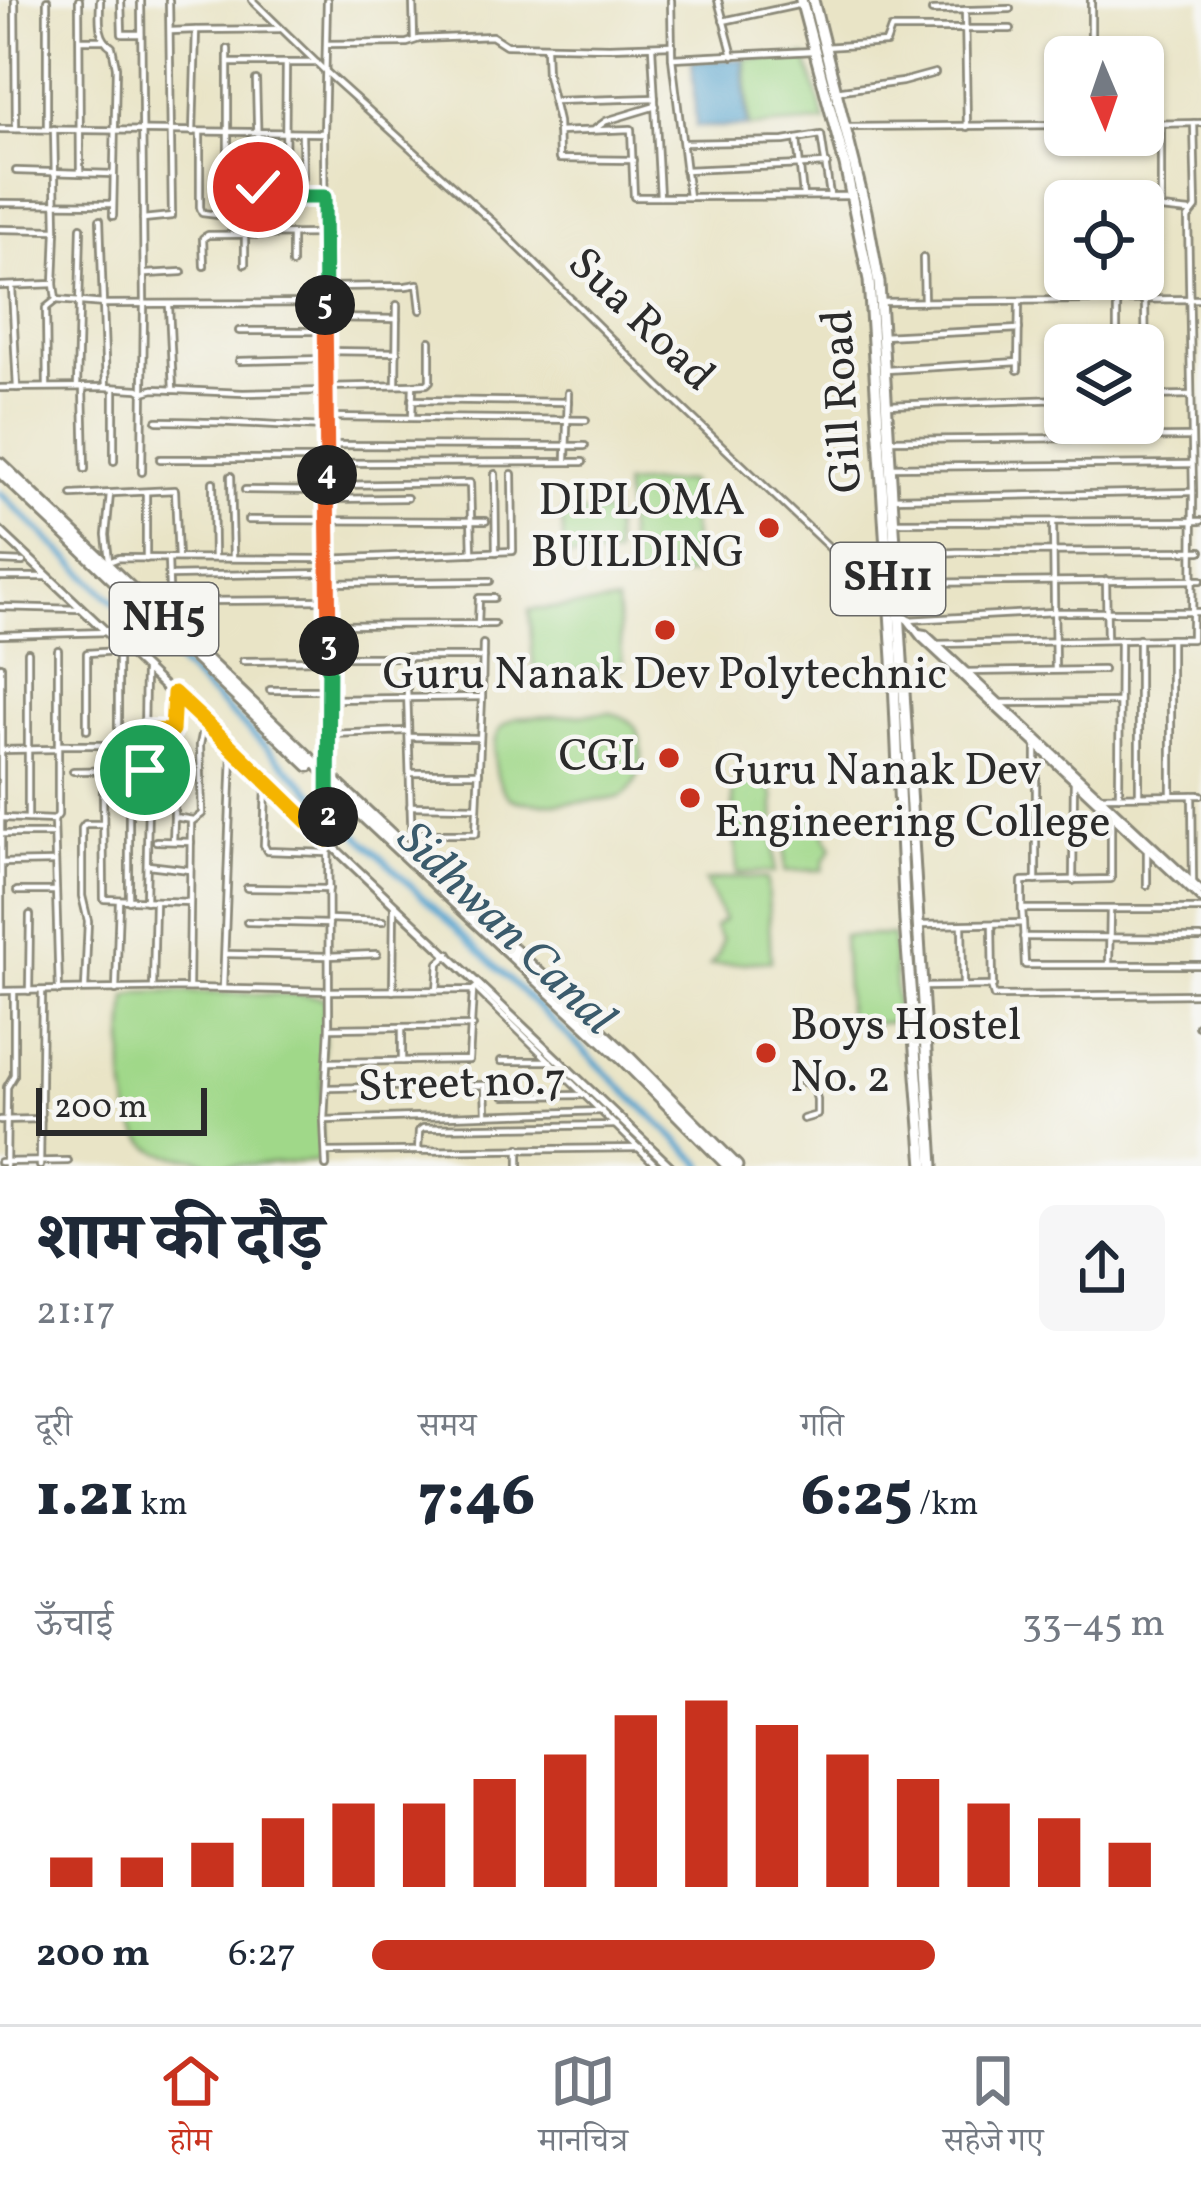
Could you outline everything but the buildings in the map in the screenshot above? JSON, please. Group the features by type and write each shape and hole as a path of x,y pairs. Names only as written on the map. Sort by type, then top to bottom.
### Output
{"main road":[{"name":"Gill Road","path":"805,1 869,280 923,1166"},
{"name":"Gill Road","path":"819,49 836,91 866,211 881,302 891,499 905,617 916,926 933,1166"},
{"name":"NH5","path":"0,463 108,562 328,783 412,853 629,1057 732,1166"},
{"name":"NH5","path":"0,472 732,1166"}],"street":[{"path":"0,0 14,0 16,129"},
{"path":"47,0 56,300"},
{"path":"79,0 80,171"},
{"path":"100,0 103,40"},
{"path":"121,0 122,34 141,34"},
{"path":"141,0 142,472"},
{"path":"143,219 172,216 170,0"},
{"name":"Sua Road","path":"252,0 494,223 905,617"},
{"path":"326,1166 327,0"},
{"path":"413,0 414,40"},
{"path":"671,0 672,58 689,197"},
{"path":"718,0 733,56"},
{"path":"944,0 945,10"},
{"path":"983,0 983,10"},
{"path":"1091,0 1091,36"},
{"path":"723,21 805,1"},
{"path":"932,10 1010,9"},
{"path":"964,10 967,127"},
{"path":"170,31 281,28"},
{"path":"672,58 887,42 891,29 1011,29"},
{"path":"196,31 200,207 208,215 224,213 227,208 227,49"},
{"path":"326,44 492,36 506,45 672,45"},
{"path":"80,40 103,40 114,53 113,216"},
{"path":"546,46 561,160 633,160"},
{"path":"652,46 660,197"},
{"path":"227,63 317,63"},
{"path":"285,178 286,63"},
{"path":"836,91 935,73"},
{"path":"256,80 259,194 324,197"},
{"path":"554,101 656,102"},
{"path":"593,130 656,102"},
{"path":"935,644 1197,639 1192,612 1191,551 1197,521 1188,216 1196,208 1197,123 1164,124"},
{"path":"845,128 1044,126"},
{"path":"0,129 324,133"},
{"path":"558,132 631,129 634,196 852,196"},
{"path":"302,133 303,178"},
{"path":"682,143 821,135 830,196"},
{"path":"797,139 803,196"},
{"path":"1161,156 1161,209 1192,212"},
{"path":"685,170 827,164"},
{"path":"16,171 113,174"},
{"path":"0,203 112,204"},
{"path":"100,220 114,461"},
{"path":"81,227 80,387 85,469"},
{"path":"0,229 56,230"},
{"path":"204,266 203,238 214,233 324,234"},
{"path":"244,233 244,264"},
{"path":"292,234 292,264"},
{"path":"1188,252 1201,251"},
{"path":"923,258 924,302"},
{"path":"144,274 182,272"},
{"path":"0,286 54,284"},
{"path":"325,287 418,284 421,310"},
{"path":"12,286 16,388"},
{"path":"881,302 1201,299"},
{"path":"47,387 46,308 56,300 325,304"},
{"path":"885,370 1018,366 1019,302"},
{"path":"1117,302 1117,324"},
{"path":"1144,302 1145,324"},
{"path":"169,304 173,390"},
{"path":"396,385 398,305"},
{"path":"325,318 397,319"},
{"path":"883,336 1018,329"},
{"path":"239,332 324,332"},
{"path":"0,388 243,393 427,384 430,341"},
{"path":"239,361 397,352"},
{"path":"1190,378 1201,378"},
{"path":"412,385 412,417"},
{"path":"1164,395 1191,394"},
{"path":"412,400 568,398 566,460"},
{"path":"887,405 1044,400"},
{"path":"326,417 586,420"},
{"path":"157,421 326,427"},
{"path":"888,440 1191,437"},
{"path":"470,443 470,460"},
{"path":"326,445 585,446"},
{"path":"1192,453 1201,453"},
{"path":"160,459 584,462"},
{"path":"890,467 1192,464"},
{"path":"495,474 496,552"},
{"path":"110,494 108,562 496,552 513,551 512,474"},
{"path":"231,476 233,557"},
{"path":"213,482 214,558"},
{"path":"327,492 470,483 472,553"},
{"path":"146,490 146,559"},
{"path":"245,490 407,498"},
{"path":"72,495 176,492 178,558"},
{"path":"891,499 1193,492"},
{"path":"248,520 486,521"},
{"path":"893,523 1197,521"},
{"path":"1053,522 1055,670"},
{"path":"0,530 449,954 476,987 657,1166"},
{"path":"897,555 1201,551"},
{"path":"168,559 169,588"},
{"path":"0,562 22,562"},
{"path":"169,575 327,573"},
{"path":"0,577 49,577"},
{"path":"1106,580 1107,640"},
{"path":"898,584 1201,580"},
{"path":"327,583 490,581"},
{"path":"478,625 479,598 494,598"},
{"path":"198,601 327,600"},
{"path":"0,607 84,609"},
{"path":"905,617 1201,612"},
{"path":"905,617 1201,895"},
{"path":"328,625 494,624"},
{"path":"0,635 109,632"},
{"path":"920,633 920,638 1147,851 1201,895"},
{"path":"1138,795 1139,639"},
{"path":"1171,639 1171,795"},
{"path":"1119,796 1120,640"},
{"path":"411,835 473,835 476,831 483,644"},
{"path":"87,730 87,653 121,648"},
{"path":"121,648 118,728 172,731"},
{"path":"58,650 54,834 59,991"},
{"path":"28,652 28,818"},
{"path":"406,657 412,853"},
{"path":"242,661 482,657"},
{"path":"1,666 1,991 476,987 670,1166"},
{"path":"146,666 146,902"},
{"path":"966,672 1102,670"},
{"path":"270,690 329,690"},
{"path":"173,841 174,693"},
{"path":"329,699 482,698"},
{"path":"999,703 1119,703"},
{"path":"175,818 193,820 202,814 200,745 206,723"},
{"path":"329,734 480,738"},
{"path":"1036,744 1036,881"},
{"path":"1,750 144,745"},
{"path":"223,989 232,748"},
{"path":"73,771 145,770"},
{"path":"410,773 478,772"},
{"path":"1073,778 1073,881"},
{"path":"266,781 267,851 327,853"},
{"path":"129,901 129,788 146,785"},
{"path":"103,786 104,899 190,902"},
{"path":"1192,795 1193,884"},
{"path":"1099,796 1201,795"},
{"path":"410,806 477,807"},
{"path":"1111,815 1111,879 1021,881 1025,965 1201,965"},
{"path":"1,818 54,820"},
{"path":"189,988 193,820"},
{"path":"85,991 88,921 82,896 82,828 103,824"},
{"path":"0,834 54,834"},
{"path":"156,841 191,842"},
{"path":"1147,851 1148,885"},
{"path":"1,863 55,862"},
{"path":"147,864 190,870"},
{"path":"247,888 329,889"},
{"path":"16,891 56,891"},
{"path":"116,991 119,901"},
{"path":"153,989 155,902"},
{"path":"392,991 394,903"},
{"path":"1022,909 1201,909"},
{"path":"1109,964 1110,910"},
{"path":"29,991 30,916"},
{"path":"247,922 383,921"},
{"path":"916,926 1023,923"},
{"path":"992,924 994,996 1201,994"},
{"path":"962,925 963,986"},
{"path":"1023,937 1201,938"},
{"path":"225,954 377,954"},
{"path":"437,990 439,963 449,954"},
{"path":"921,987 993,986"},
{"path":"328,1062 466,1061 476,987"},
{"path":"14,991 14,1075 3,1120 4,1163 68,1161"},
{"path":"40,1164 42,991"},
{"path":"329,1028 472,1026"},
{"path":"401,1027 402,1061"},
{"path":"501,1061 550,1061"},
{"path":"802,1082 813,1088 818,1109 817,1115 802,1119"},
{"path":"326,1088 486,1085 486,1114"},
{"path":"504,1096 586,1095"},
{"name":"Street no.7","path":"324,1120 602,1111"},
{"path":"3,1120 41,1120"},
{"path":"418,1151 423,1128 617,1125"},
{"path":"519,1148 519,1166"},
{"path":"326,1152 641,1148"}],"green space":[{"path":"806,56 825,122 749,127 746,59"},
{"path":"689,481 695,574 630,578 624,485"},
{"path":"613,512 615,556 564,557 562,514"},
{"path":"617,603 623,667 534,674 529,610"},
{"path":"611,713 633,724 641,744 639,774 622,796 547,803 517,801 505,792 494,754 504,725 516,718"},
{"path":"732,783 769,786 774,796 775,872 737,873"},
{"path":"825,818 825,836 832,848 823,870 785,871 785,832 790,820"},
{"path":"767,879 771,961 710,965 722,940 714,927 724,920 705,881"},
{"path":"893,935 897,1022 848,1025 843,936"},
{"path":"165,992 325,998 322,1161 213,1166 164,1154 143,1140 133,1124 124,1082 127,997"}],"water":[{"path":"743,59 747,127 696,127 692,61"}],"waterway":[{"name":"Sidhwan Canal","path":"0,493 704,1166"}],"place":[{"name":"DIPLOMA BUILDING","path":"769,528"},
{"name":"Guru Nanak Dev Polytechnic","path":"665,630"},
{"name":"CGL","path":"669,758"},
{"name":"Guru Nanak Dev Engineering College","path":"690,798"},
{"name":"Boys Hostel No. 2","path":"766,1053"}],"route":[{"path":"145,770 144,730 172,731 174,693 327,840 324,197 262,197 258,187"}]}
